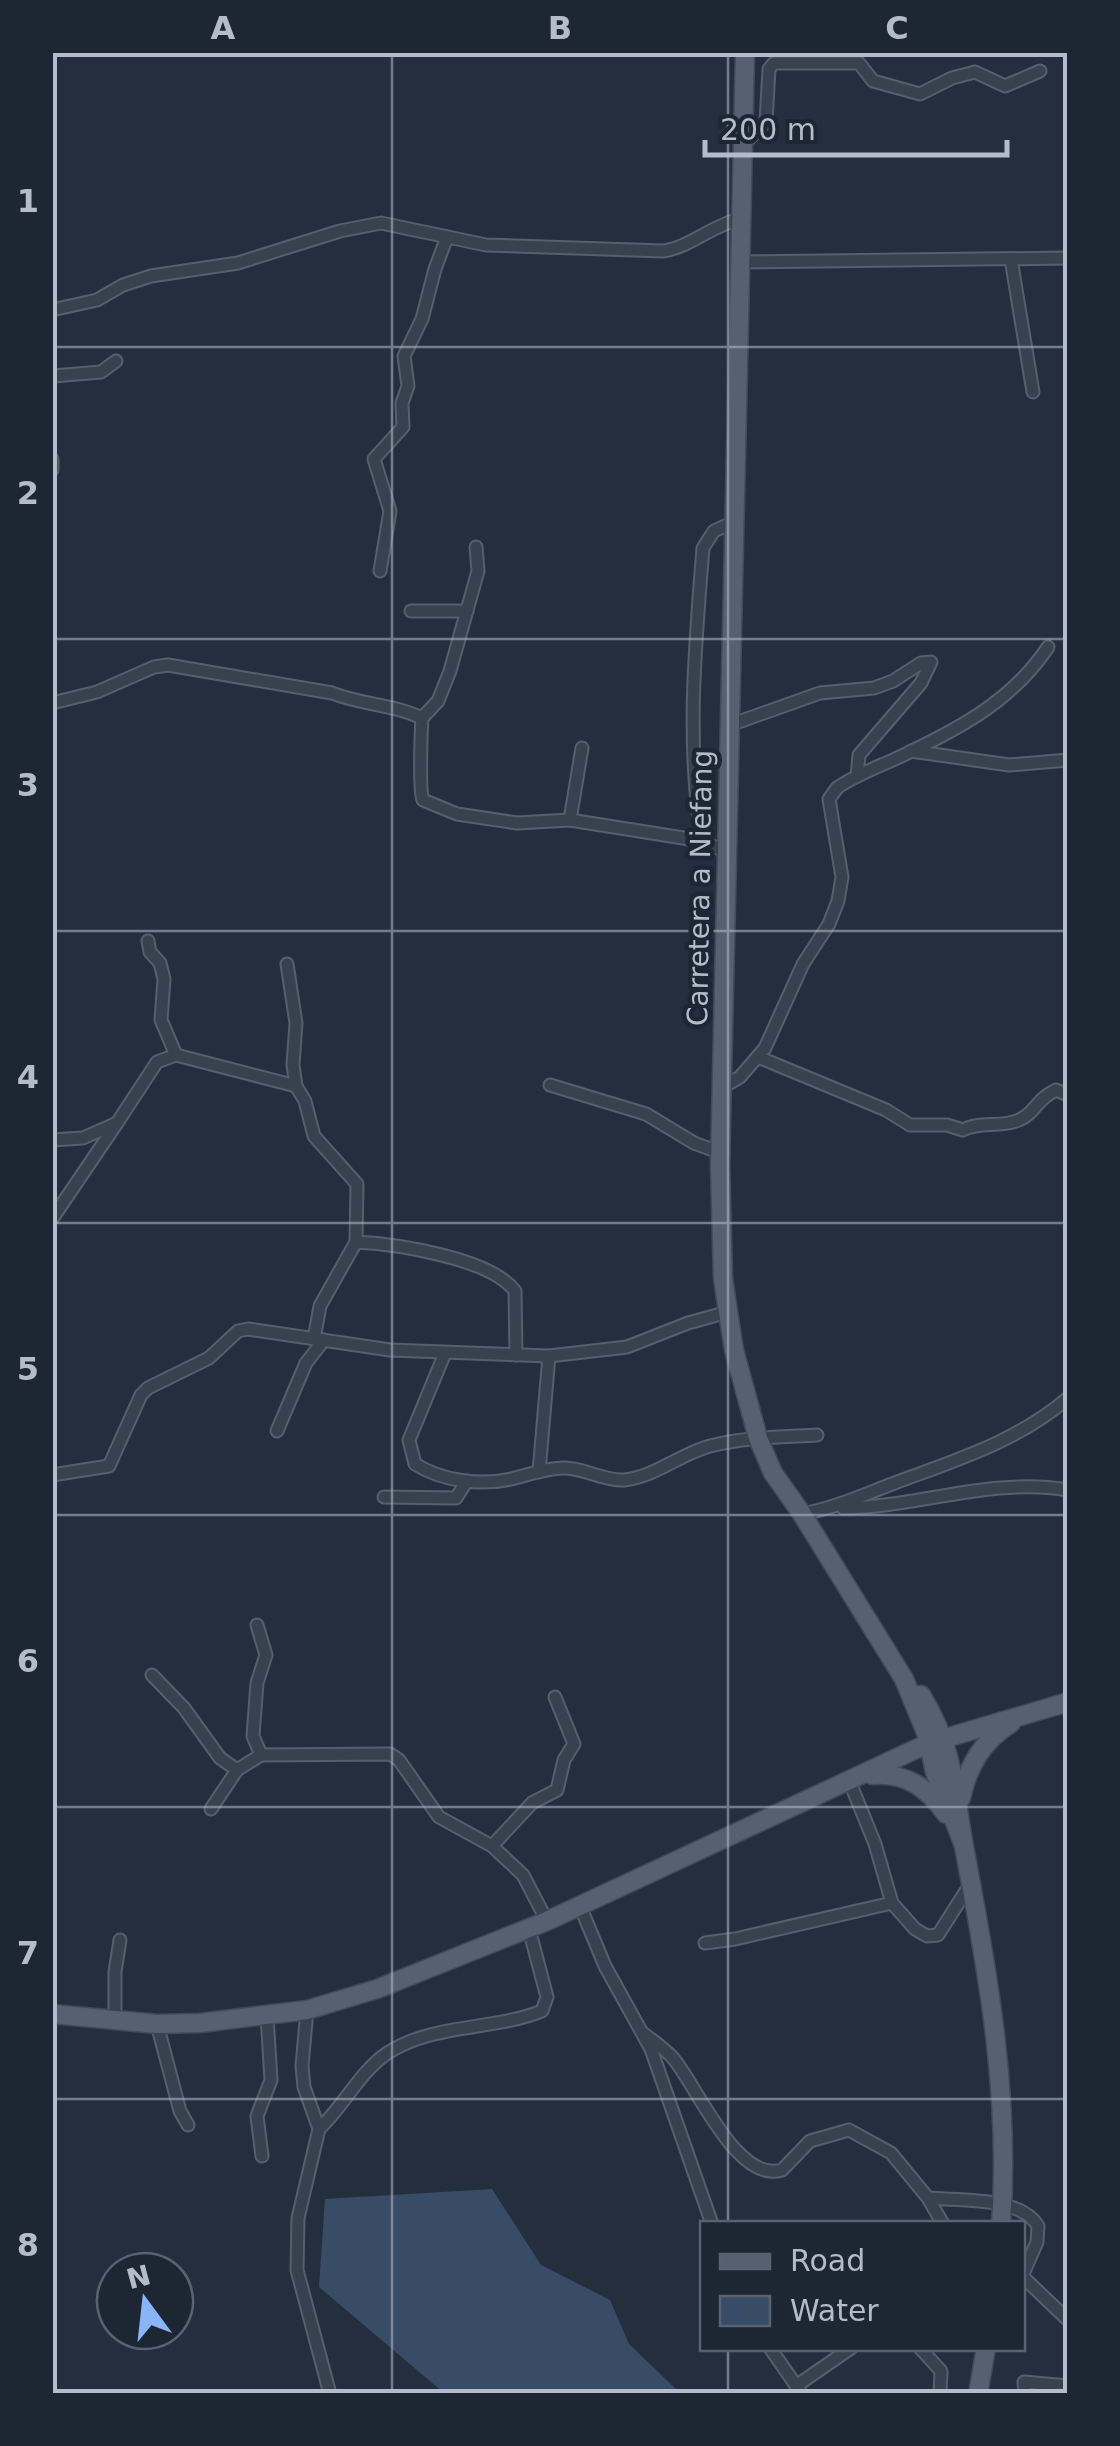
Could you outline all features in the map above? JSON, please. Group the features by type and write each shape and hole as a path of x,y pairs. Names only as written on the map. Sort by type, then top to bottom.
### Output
{"main road":[{"name":"Carretera a Niefang","path":"745,52 721,1153 722,1244 728,1312 758,1438 772,1473 911,1685"},
{"path":"911,1685 922,1720 936,1740 935,1772 960,1836 994,2008 1001,2073 1002,2214"},
{"path":"911,1685 935,1710 981,1726"},
{"path":"911,1685 960,1804"},
{"path":"52,2014 157,2024 307,2010 394,1982 538,1925 936,1740 1068,1702"},
{"path":"960,1836 965,1778 976,1754 996,1732 1025,1714"},
{"path":"908,1753 918,1744 922,1720"},
{"path":"853,1779 890,1774 906,1778 924,1788 960,1836"},
{"path":"978,2394 985,2351"}],"street":[{"path":"742,146 766,122 769,69 774,64 860,63 873,80 920,94 958,75 977,72 1005,86 1040,71"},
{"path":"52,310 97,300 137,280 238,263 369,224 392,224 486,244 663,251 676,249 720,223 740,219"},
{"path":"380,572 390,511 374,459 404,426 402,403 408,386 404,356 422,319 434,269 447,237"},
{"path":"740,262 1068,258"},
{"path":"1011,260 1033,392"},
{"path":"53,376 100,372 116,361"},
{"path":"52,459 52,470"},
{"path":"702,841 692,760 691,697 703,548 714,531 734,522"},
{"path":"476,547 478,571 467,610 438,701 422,718 419,790 424,800 444,811 498,821 570,820 702,841 728,854"},
{"path":"411,611 467,610"},
{"path":"724,1087 740,1078 758,1056 838,901 842,877 829,799 837,788 1000,701 1030,675 1048,647"},
{"path":"730,725 820,693 874,688 920,663 931,662 921,683 858,755 857,776"},
{"path":"52,703 98,692 168,665 332,693 357,704 393,707 422,718"},
{"path":"570,820 582,748"},
{"path":"911,751 1009,765 1068,760"},
{"path":"148,941 164,979 161,1020 176,1055"},
{"path":"278,1430 319,1339 320,1306 356,1242 357,1184 314,1136 305,1101 296,1086 296,1023 287,964"},
{"path":"52,1219 156,1062 176,1055 296,1086"},
{"path":"758,1056 910,1124 947,1125 964,1130 972,1125 999,1126 1030,1114 1040,1098 1056,1090 1068,1095"},
{"path":"550,1085 646,1114 721,1153"},
{"path":"52,1140 82,1138 117,1123"},
{"path":"356,1242 398,1246 480,1267 499,1276 515,1291 516,1355"},
{"path":"52,1475 109,1466 141,1395 148,1388 209,1358 238,1331 248,1328 390,1350 549,1356 627,1347 688,1322 728,1312"},
{"path":"445,1353 414,1423 410,1452 415,1464 432,1475 468,1481 506,1480 568,1468 625,1480 711,1446 758,1438 817,1435"},
{"path":"540,1472 549,1356"},
{"path":"834,1508 1025,1429 1068,1398"},
{"path":"384,1497 456,1498 468,1481"},
{"path":"802,1514 978,1488 1068,1490"},
{"path":"257,1625 266,1655 257,1683 253,1736 262,1755"},
{"path":"152,1675 184,1708 220,1758 236,1770"},
{"path":"492,1846 532,1804 557,1790 564,1760 574,1744 555,1697"},
{"path":"211,1810 236,1770 262,1755 390,1754 399,1760 439,1817 492,1846 523,1874 538,1925 547,1997 542,2011 502,2023 431,2035 403,2045 383,2056 320,2130 298,2218 297,2270 330,2394"},
{"path":"853,1779 892,1903 914,1928 927,1936 938,1935 970,1883"},
{"path":"705,1942 735,1939 892,1903"},
{"path":"580,1906 605,1966 643,2033 711,2221"},
{"path":"115,2020 120,1940"},
{"path":"307,2010 304,2087 320,2130"},
{"path":"262,2156 257,2116 271,2080 268,2016"},
{"path":"157,2024 180,2111 188,2125"},
{"path":"643,2033 674,2059 692,2090 747,2162 774,2172 790,2164 810,2141 849,2130 891,2153 928,2198 941,2221"},
{"path":"928,2198 1002,2214 1024,2212 1038,2226 1025,2269"},
{"path":"1025,2279 1068,2320"},
{"path":"772,2351 799,2390 847,2351"},
{"path":"923,2351 941,2371 940,2394"},
{"path":"1025,2394 1024,2382 1068,2386"}],"water":[{"path":"492,2189 541,2265 610,2300 629,2344 680,2393 444,2393 319,2287 325,2199"}]}
